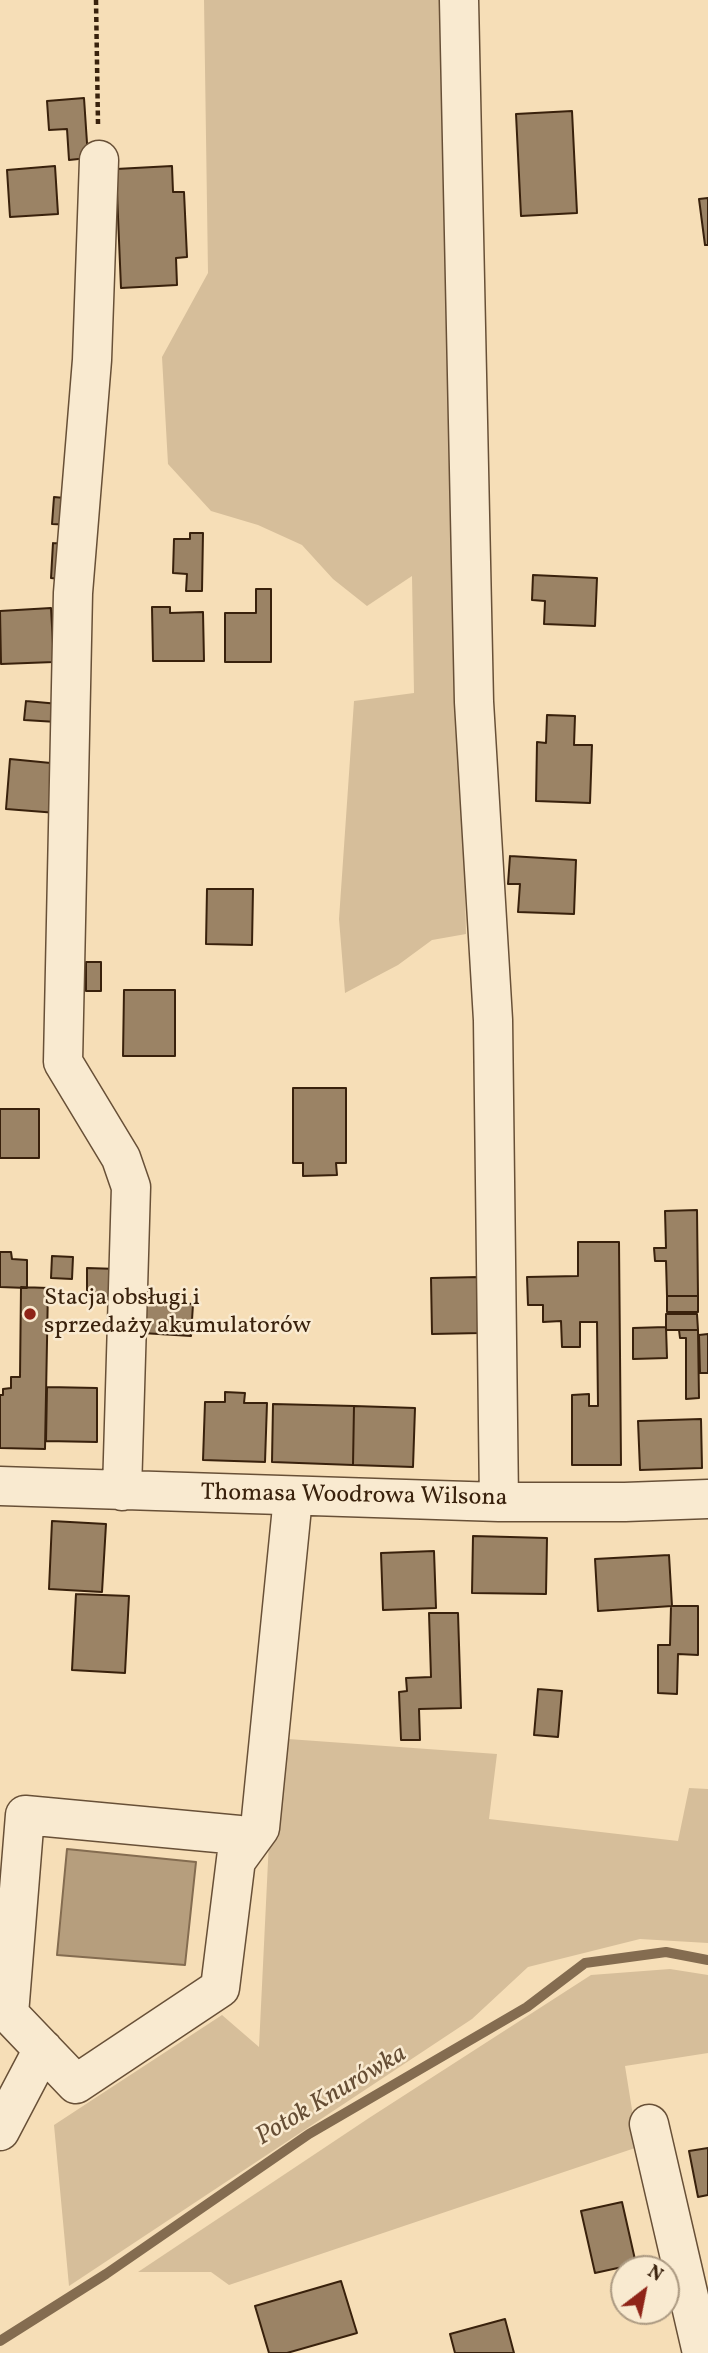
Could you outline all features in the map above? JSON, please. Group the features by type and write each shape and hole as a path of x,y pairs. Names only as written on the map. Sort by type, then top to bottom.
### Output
{"street":[{"path":"459,0 474,702 493,1020 499,1502"},
{"path":"99,160 92,359 73,593 63,1062 121,1158 131,1187 122,1491"},
{"name":"Thomasa Woodrowa Wilsona","path":"0,1486 499,1502 708,1499"},
{"path":"236,1861 260,1828 293,1497"},
{"path":"25,1815 239,1835 220,1987 76,2084 43,2049 9,2014 25,1815"},
{"path":"0,2131 43,2049"},
{"path":"649,2124 702,2353"}],"path":[{"path":"96,0 99,160"}],"shaded area":[{"path":"204,0 445,0 466,934 432,940 398,965 345,993 339,919 354,701 414,693 412,576 367,606 333,579 302,545 258,525 211,511 168,464 162,357 208,273"},
{"path":"274,1738 497,1754 489,1819 678,1841 689,1788 708,1789 708,1943 640,1939 528,1967 472,2019 69,2286 54,2125 222,2015 259,2047"},
{"path":"67,1849 196,1862 185,1965 57,1955"},
{"path":"670,1969 708,1975 708,2053 625,2066 638,2147 229,2285 211,2272 138,2272 369,2118 591,1975"}],"building":[{"path":"84,98 88,158 69,160 67,129 49,130 47,101"},
{"path":"572,111 577,213 521,216 516,114"},
{"path":"55,166 58,214 10,217 7,170"},
{"path":"172,166 173,192 184,192 187,257 176,258 177,285 121,288 116,169"},
{"path":"708,198 708,245 705,245 699,199"},
{"path":"54,497 75,499 73,525 52,524"},
{"path":"190,533 203,533 202,591 186,591 187,574 173,573 174,539 190,539"},
{"path":"53,543 72,544 69,580 51,578"},
{"path":"533,575 597,578 595,626 544,624 545,601 532,600"},
{"path":"256,589 271,589 271,662 225,662 225,613 256,613"},
{"path":"152,607 170,607 170,613 203,612 204,661 153,661"},
{"path":"51,608 54,662 1,664 0,611"},
{"path":"26,701 59,704 57,722 24,720"},
{"path":"547,715 575,716 574,745 592,745 590,803 536,801 537,742 546,743"},
{"path":"10,759 61,764 57,813 6,809"},
{"path":"510,856 576,860 574,914 518,912 520,884 508,884"},
{"path":"207,889 253,889 252,945 206,944"},
{"path":"86,962 101,962 101,991 86,991"},
{"path":"124,990 175,990 175,1056 123,1056"},
{"path":"293,1088 346,1088 346,1163 336,1163 337,1175 303,1176 303,1163 293,1163"},
{"path":"0,1109 39,1109 39,1158 0,1158"},
{"path":"697,1210 698,1296 667,1296 666,1261 655,1261 654,1248 666,1248 665,1211"},
{"path":"578,1242 619,1242 621,1465 572,1465 572,1395 589,1394 589,1406 598,1406 597,1322 580,1322 580,1347 562,1347 561,1321 543,1322 543,1305 528,1305 527,1277 578,1276"},
{"path":"0,1252 11,1252 12,1259 27,1260 27,1288 0,1287"},
{"path":"52,1256 73,1257 72,1279 51,1278"},
{"path":"87,1268 118,1269 118,1296 87,1296"},
{"path":"480,1277 481,1333 432,1334 431,1278"},
{"path":"21,1287 48,1288 45,1449 0,1448 0,1395 3,1395 3,1389 11,1388 11,1377 20,1377"},
{"path":"667,1296 698,1296 698,1312 667,1312"},
{"path":"144,1301 193,1304 191,1336 142,1333"},
{"path":"666,1314 697,1314 698,1330 666,1330"},
{"path":"666,1327 667,1358 633,1359 633,1328"},
{"path":"679,1330 698,1330 699,1398 686,1399 686,1338 680,1338"},
{"path":"708,1334 708,1373 700,1373 699,1335"},
{"path":"47,1387 97,1388 97,1442 46,1441"},
{"path":"225,1392 245,1393 244,1403 267,1403 265,1462 203,1460 205,1402 225,1402"},
{"path":"273,1404 354,1406 353,1465 272,1462"},
{"path":"354,1406 415,1408 413,1467 353,1465"},
{"path":"701,1419 702,1468 640,1470 638,1421"},
{"path":"52,1521 106,1524 102,1592 49,1589"},
{"path":"473,1536 547,1538 546,1594 472,1593"},
{"path":"434,1551 436,1608 383,1610 381,1553"},
{"path":"669,1555 672,1606 598,1611 595,1559"},
{"path":"76,1594 129,1596 125,1673 72,1670"},
{"path":"671,1606 698,1606 698,1655 678,1654 677,1694 658,1693 658,1645 670,1645"},
{"path":"429,1613 458,1613 461,1708 419,1709 420,1740 401,1740 399,1692 407,1691 406,1678 431,1677"},
{"path":"538,1689 562,1691 558,1737 534,1735"},
{"path":"708,2148 708,2195 698,2197 689,2151"},
{"path":"622,2202 634,2255 610,2255 610,2270 595,2273 581,2211"},
{"path":"341,2281 357,2333 287,2353 269,2353 255,2306"},
{"path":"505,2319 514,2353 455,2353 450,2334"}],"waterway":[{"name":"Potok Knurówka","path":"0,2341 106,2274 309,2134 527,2007 585,1963 666,1952 708,1960"}],"place":[{"name":"Stacja obsługi i sprzedaży akumulatorów","path":"30,1314"}]}
